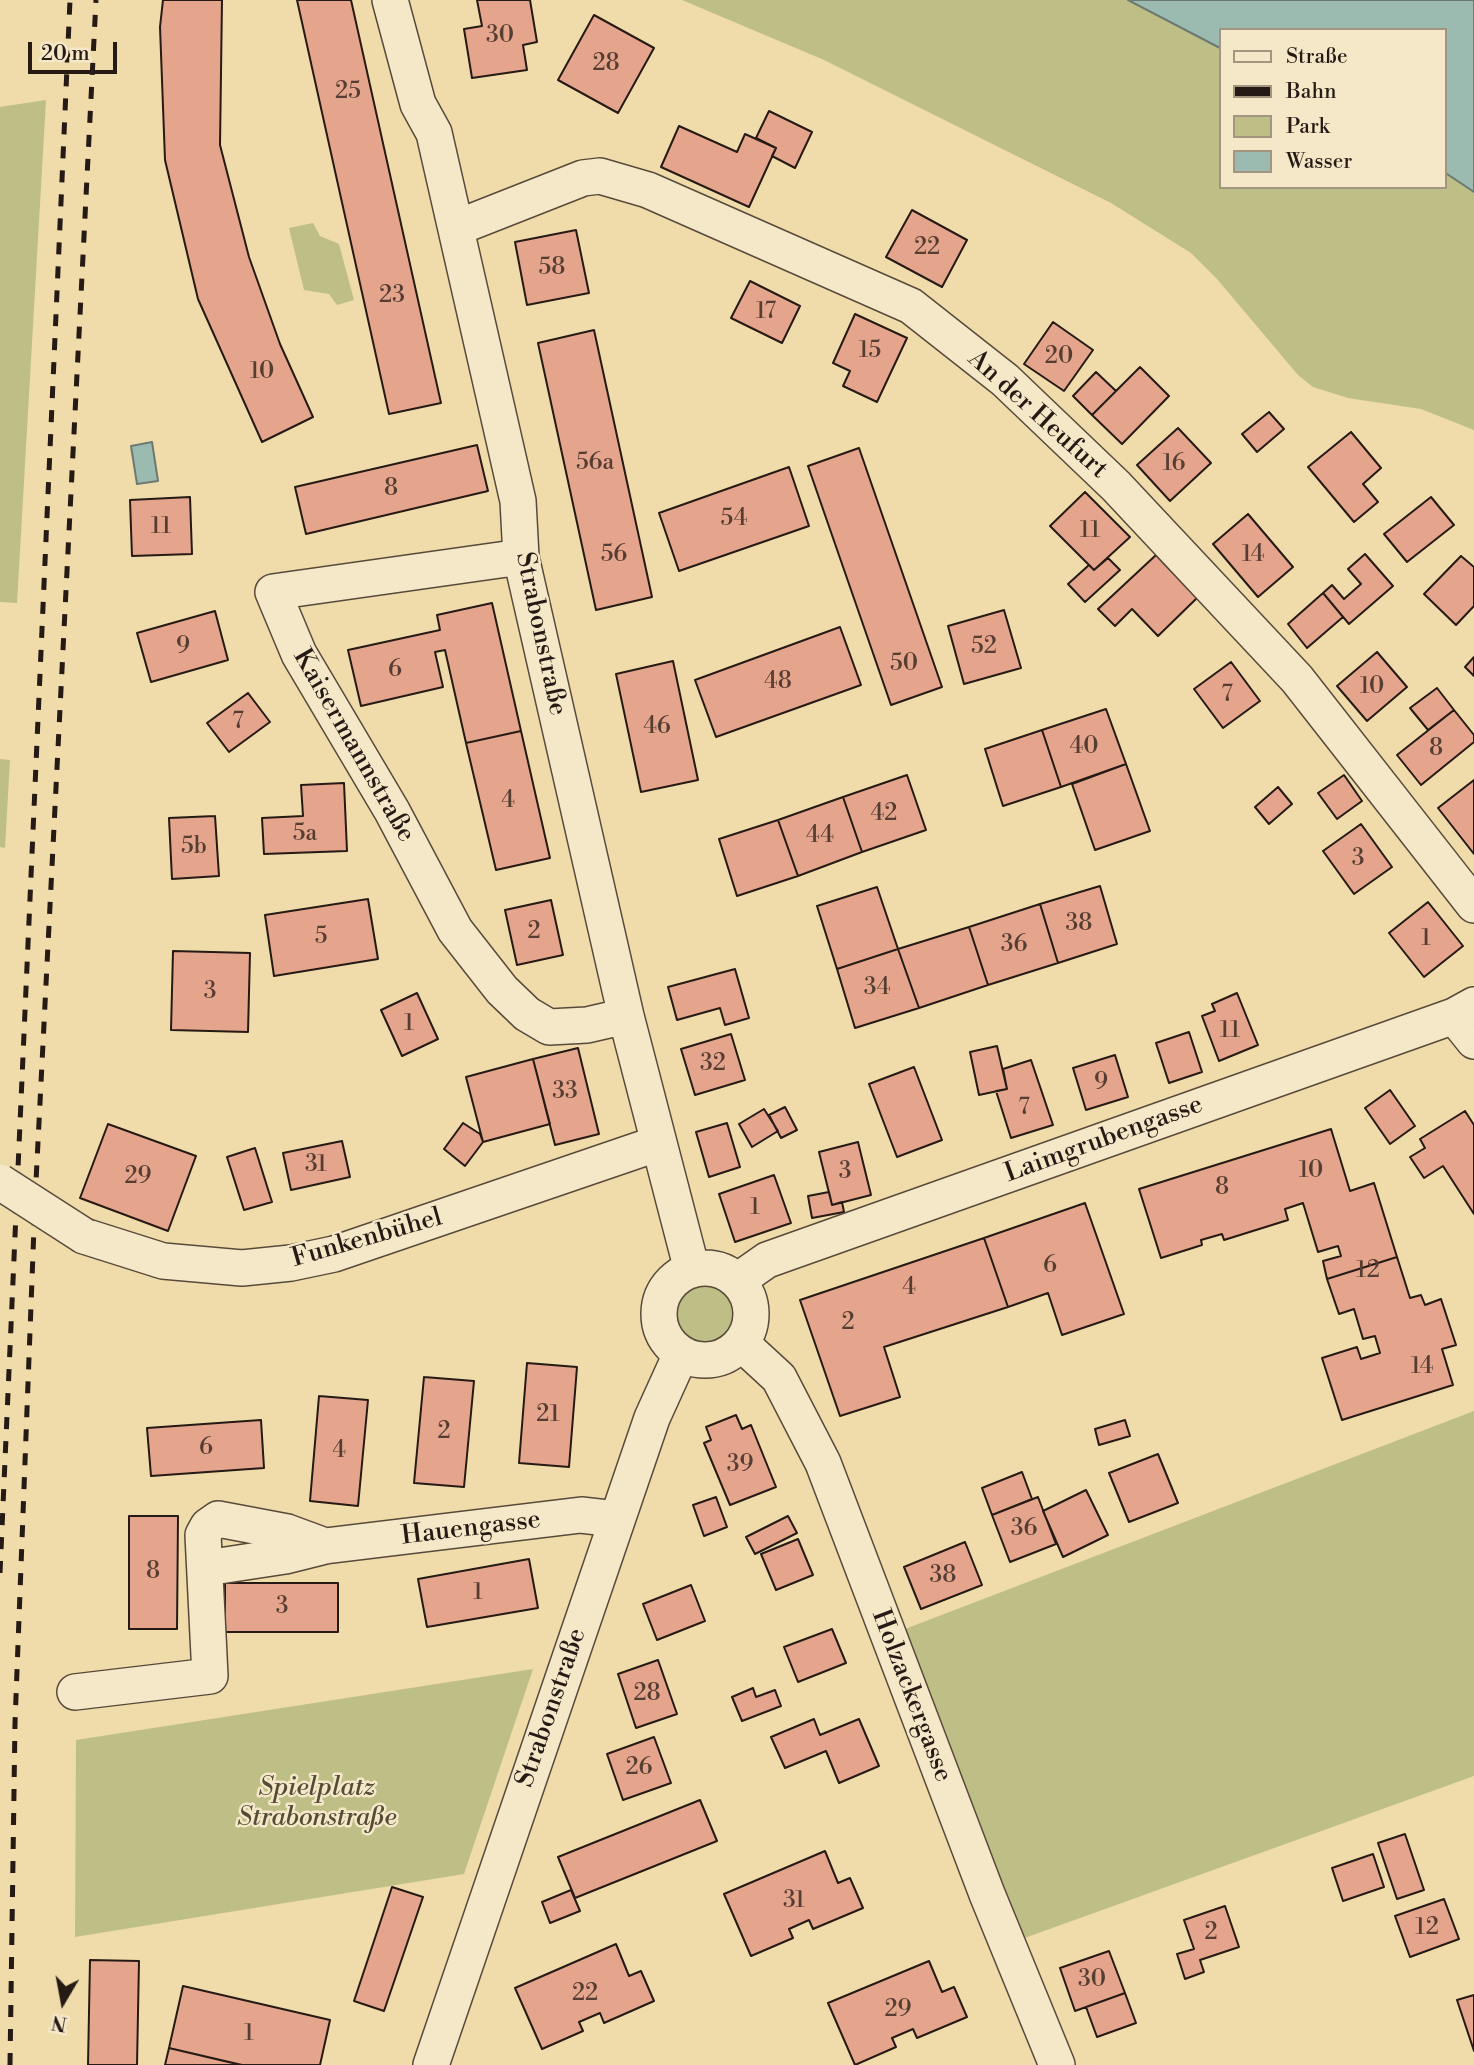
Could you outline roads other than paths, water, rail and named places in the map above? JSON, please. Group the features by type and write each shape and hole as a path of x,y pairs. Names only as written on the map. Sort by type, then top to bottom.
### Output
{"street":[{"name":"Strabonstraße","path":"390,0 418,104 434,133 519,501 521,557 626,1016 692,1270"},
{"name":"An der Heufurt","path":"456,228 583,178 600,176 648,190 911,306 1005,380 1126,496 1297,679 1474,905"},
{"name":"Kaisermannstraße","path":"521,557 273,592 299,654 392,811 455,930 502,990 527,1014 549,1027 587,1025 626,1016"},
{"name":"Laimgrubengasse","path":"737,1281 767,1260 1467,1021"},
{"name":"Funkenbühel","path":"0,1182 84,1236 163,1261 242,1268 291,1263 334,1254 659,1143"},
{"path":"692,1270 716,1270 737,1281 750,1305 747,1332 741,1343 731,1352 706,1360 681,1354 663,1333 659,1306 671,1283 692,1270"},
{"name":"Holzackergasse","path":"741,1343 779,1378 823,1463 987,1894 1057,2065"},
{"name":"Strabonstraße","path":"431,2065 616,1519 652,1418 681,1354"},
{"name":"Hauengasse","path":"206,1568 285,1556 326,1546 581,1515 616,1519"},
{"name":"Hauengasse","path":"75,1692 210,1676 203,1535 208,1526 218,1519 287,1532 326,1546"}],"water":[{"path":"1128,0 1474,0 1474,192 1446,173 1446,28 1218,28 1218,47"},
{"path":"152,442 158,481 137,484 131,446"}],"railway":[{"path":"0,1573 70,0"},
{"path":"10,2065 15,1723 35,1201 96,0"}],"park label":[{"name":"Spielplatz Strabonstraße","path":"317,1804"}]}
